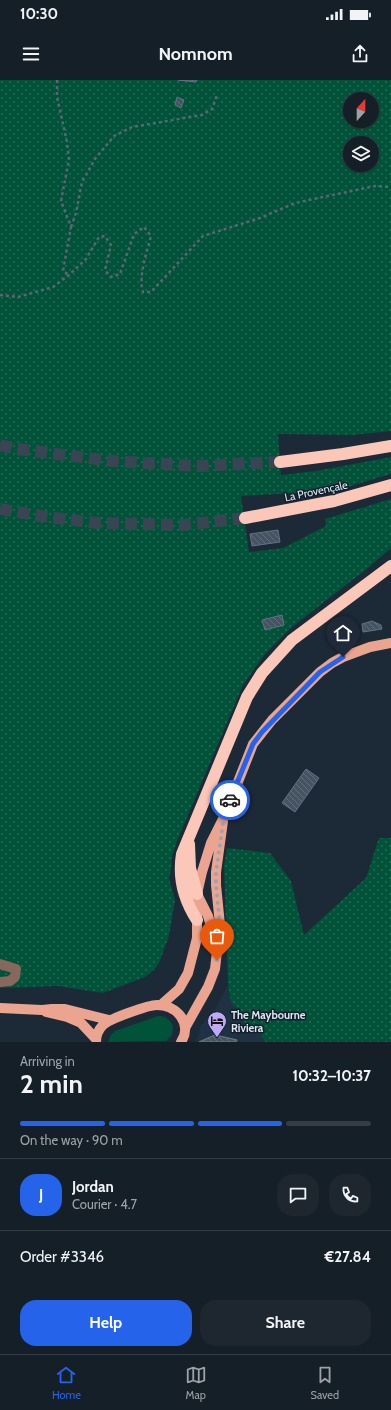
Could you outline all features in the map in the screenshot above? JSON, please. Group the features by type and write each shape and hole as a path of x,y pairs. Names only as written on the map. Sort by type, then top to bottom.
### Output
{"highway":[{"path":"280,462 391,446"},
{"name":"La Provençale","path":"245,518 334,501 391,485"},
{"path":"197,920 189,908 184,894 181,874 182,854 247,697 262,673 292,640 391,566"},
{"path":"190,833 190,868 197,894"}],"main road":[{"path":"160,1005 179,989 188,973 197,938 197,894 211,843 215,832 224,817 253,744 272,720 320,672 332,663 370,646 391,643"},
{"path":"185,1028 212,978 216,964 220,925 216,872 224,817"},
{"path":"197,894 208,916 217,948"},
{"path":"42,1010 81,1023 96,1041 102,1026 109,1020 155,1004 160,1005 172,1008 184,1021 185,1033 181,1042"},
{"path":"0,1008 42,1010 52,1008 65,1009 109,1020"}],"lane":[{"path":"0,964 16,969 15,977 10,982 0,982"}],"path":[{"path":"57,80 57,97 67,142 69,160 61,201 71,227"},
{"path":"69,275 62,271 71,227 76,213 82,182 95,159 114,136 132,126 202,115 212,109 217,95"},
{"path":"0,295 18,297 53,287 69,275 86,259 99,237 105,236 111,245 105,270 111,277 120,274 134,234 144,227 151,236 143,269 141,286 144,292 151,292 203,236 260,218 294,203 375,186 391,186"}],"shaded area":[{"path":"228,985 231,1002 257,1027 265,1042 196,1042 201,1026 215,1009"}],"green space":[{"path":"0,80 391,80 391,431 353,435 278,434 281,475 316,471 391,457 391,474 347,487 315,492 241,496 249,552 283,548 326,526 325,519 391,499 391,548 368,568 292,627 265,654 243,685 177,841 172,857 169,878 175,900 169,936 159,963 154,970 145,977 103,993 58,986 0,988"},
{"path":"379,838 391,838 391,1042 265,1042 257,1028 243,1022 243,1015 231,1002 228,985 224,865 227,848 270,853 291,881 304,935 366,878"},
{"path":"158,1016 167,1018 173,1026 172,1035 166,1041 108,1042 111,1035 115,1031"}],"building":[{"path":"178,80 197,80 196,82"},
{"path":"177,97 184,100 181,108 175,105"},
{"path":"278,530 280,542 252,546 250,534"},
{"path":"282,615 284,625 265,630 262,620"},
{"path":"372,621 381,625 382,629 363,632 362,624"},
{"path":"306,769 319,778 295,812 282,803"},
{"name":"The Maybourne Riviera","path":"215,1035 237,1040 236,1042 199,1042"},
{"name":"The Maybourne Riviera","path":"215,1035 237,1040 236,1042 199,1042"}],"tunnel":[{"path":"0,445 17,449 112,461 197,466 280,462"},
{"path":"0,509 96,523 183,525 245,518"}],"way so far":[{"path":"217,960 220,925 216,872 224,817 230,800"}],"place":[{"name":"The Maybourne Riviera","path":"217,1038"}],"route":[{"path":"230,800 253,744 262,732 320,672 343,657"}]}
